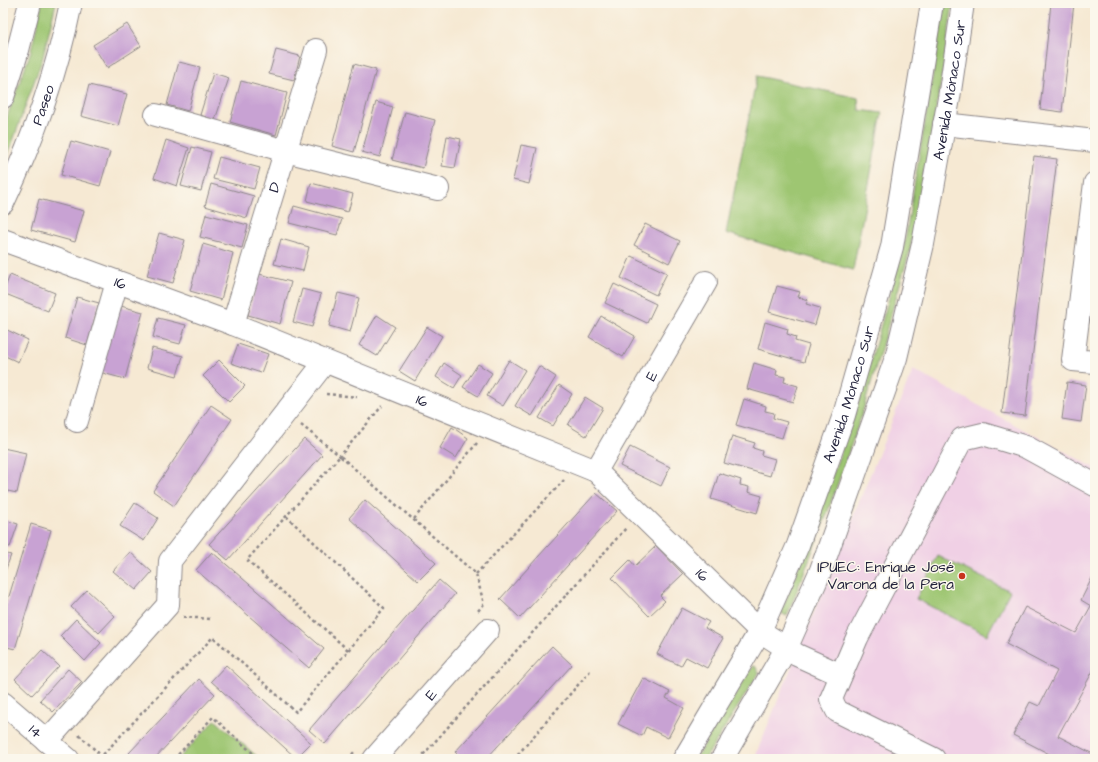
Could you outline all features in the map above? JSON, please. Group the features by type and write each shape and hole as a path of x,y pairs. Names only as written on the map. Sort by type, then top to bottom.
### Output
{"street":[{"path":"3,97 18,50 30,3"},
{"name":"Paseo","path":"3,203 21,166 59,56 71,3"},
{"name":"Avenida Mónaco Sur","path":"684,759 760,631 798,544 844,414 892,247 932,3"},
{"name":"Avenida Mónaco Sur","path":"722,759 786,649 821,570 896,358 923,244 963,3"},
{"name":"D","path":"234,324 316,50"},
{"path":"156,115 286,151 438,189"},
{"path":"944,124 1095,141"},
{"path":"1095,183 1073,360 1095,362"},
{"name":"16","path":"3,240 234,324 588,467 760,631 786,649 841,675"},
{"path":"77,421 117,282"},
{"name":"E","path":"588,467 706,282"},
{"path":"47,741 168,605 170,561 325,362"},
{"path":"934,759 837,711 831,699 857,638 962,438 982,434 1026,447 1095,485"},
{"name":"E","path":"366,753 481,623"},
{"name":"14","path":"3,703 68,759"}],"path":[{"path":"348,650 247,560 340,456 395,390"},
{"path":"286,412 414,519 476,574 484,604 481,623"},
{"path":"414,519 490,428"},
{"path":"476,574 588,467"},
{"path":"427,759 423,755 639,514"},
{"path":"101,758 213,637 296,712 384,608 286,516"},
{"path":"514,759 590,671"},
{"path":"174,759 213,718 260,759"},
{"path":"64,721 101,758 105,759"},
{"path":"348,759 366,753"}],"shaded area":[{"name":"IPUEC: Enrique José Varona de la Pera","path":"913,370 1095,468 1095,759 754,759"}],"green space":[{"path":"42,3 56,3 43,57 3,169 3,128 31,51"},
{"path":"945,3 953,3 941,82 910,250 861,417 827,514 787,616 781,613 855,414 904,246"},
{"path":"757,76 858,98 859,110 882,113 853,270 726,233"},
{"path":"938,556 1010,591 987,635 916,599"},
{"path":"753,666 755,666 759,673 705,759 695,759"},
{"path":"215,720 260,759 178,759"}],"building":[{"path":"133,3 147,3 146,7"},
{"path":"1051,3 1074,3 1062,112 1040,109"},
{"path":"127,24 141,46 107,68 93,45"},
{"path":"276,50 300,56 294,80 269,74"},
{"path":"179,62 200,67 188,111 167,105"},
{"path":"354,64 376,70 354,152 332,146"},
{"path":"213,73 229,78 215,120 200,115"},
{"path":"241,81 287,93 276,135 230,122"},
{"path":"89,85 127,94 118,126 81,116"},
{"path":"376,102 393,107 380,157 362,152"},
{"path":"405,112 435,120 423,168 392,160"},
{"path":"447,136 461,139 455,168 442,166"},
{"path":"166,140 189,148 177,186 154,178"},
{"path":"71,141 110,152 100,186 61,175"},
{"path":"521,145 537,148 529,184 513,180"},
{"path":"192,147 211,152 201,191 181,186"},
{"path":"1034,156 1057,159 1025,416 1002,413"},
{"path":"219,157 260,168 254,189 213,179"},
{"path":"311,183 353,194 348,212 307,201"},
{"path":"211,184 254,196 247,218 205,206"},
{"path":"39,199 84,211 75,242 31,230"},
{"path":"294,206 342,219 337,235 289,223"},
{"path":"206,214 248,225 242,248 200,237"},
{"path":"645,224 680,241 669,263 634,245"},
{"path":"159,233 185,240 173,283 147,276"},
{"path":"281,239 309,247 303,271 274,264"},
{"path":"203,244 233,253 221,300 190,291"},
{"path":"631,256 667,273 656,295 621,278"},
{"path":"259,274 291,282 280,324 248,315"},
{"path":"10,275 55,293 48,311 3,293"},
{"path":"614,284 656,304 647,323 605,303"},
{"path":"777,286 800,292 798,297 808,300 806,304 820,308 815,325 769,312"},
{"path":"302,289 321,294 312,327 293,322"},
{"path":"338,293 359,298 350,332 329,326"},
{"path":"77,297 99,303 87,345 65,338"},
{"path":"117,305 143,312 125,379 99,372"},
{"path":"377,315 395,327 377,356 359,345"},
{"path":"601,316 635,336 623,357 589,337"},
{"path":"158,318 186,325 180,344 153,337"},
{"path":"765,322 788,329 787,334 796,337 795,341 809,345 804,362 758,349"},
{"path":"427,327 442,336 415,381 399,371"},
{"path":"3,328 28,340 18,362 3,355"},
{"path":"238,344 268,354 261,373 231,363"},
{"path":"152,348 183,356 177,376 147,368"},
{"path":"219,360 245,386 229,402 203,376"},
{"path":"509,360 525,370 503,406 487,396"},
{"path":"444,363 462,375 454,388 436,377"},
{"path":"754,363 777,370 776,375 785,377 784,382 798,386 793,402 747,389"},
{"path":"478,364 492,373 478,396 463,387"},
{"path":"539,366 556,377 532,416 515,406"},
{"path":"1067,382 1086,385 1081,422 1062,419"},
{"path":"559,385 572,394 553,426 539,418"},
{"path":"585,397 603,408 586,436 568,425"},
{"path":"744,399 766,406 765,411 774,413 773,418 787,422 782,438 736,425"},
{"path":"1094,402 1095,417 1092,417"},
{"path":"211,405 232,419 174,506 153,491"},
{"path":"452,427 468,438 456,458 440,448"},
{"path":"732,436 755,443 753,448 762,451 761,455 775,459 770,476 724,463"},
{"path":"304,439 322,455 228,560 209,544"},
{"path":"630,447 670,467 661,486 620,466"},
{"path":"3,448 26,453 17,493 3,490"},
{"path":"719,473 741,480 740,485 749,487 748,492 762,496 757,513 711,499"},
{"path":"596,493 617,511 520,618 500,599"},
{"path":"365,500 436,563 418,581 349,518"},
{"path":"135,503 158,518 144,541 120,526"},
{"path":"5,520 18,524 10,547 3,545 3,527"},
{"path":"31,524 51,530 15,649 3,646 3,616"},
{"path":"656,546 683,574 660,596 665,601 649,616 612,578 630,560 635,566"},
{"path":"130,552 152,572 136,590 113,571"},
{"path":"212,552 324,649 309,668 196,570"},
{"path":"3,553 11,555 3,577"},
{"path":"1095,572 1095,667 1058,736 1095,755 1095,759 1059,759 1013,735 1030,702 1039,706 1057,671 1006,644 1025,607 1076,633 1091,606 1081,600"},
{"path":"439,580 455,594 325,744 309,730"},
{"path":"87,590 115,616 99,633 71,607"},
{"path":"682,608 709,622 705,628 723,638 707,668 686,657 681,666 657,654"},
{"path":"76,619 101,643 85,661 60,636"},
{"path":"552,646 572,665 486,759 462,759 455,752"},
{"path":"42,650 59,666 32,695 15,679"},
{"path":"226,665 311,743 296,758 211,681"},
{"path":"68,669 82,682 53,712 40,700"},
{"path":"643,678 670,692 666,698 684,708 668,738 646,727 642,736 618,724"},
{"path":"199,679 215,694 154,759 136,759 129,753"}],"place":[{"name":"IPUEC: Enrique José Varona de la Pera","path":"962,576"}]}
